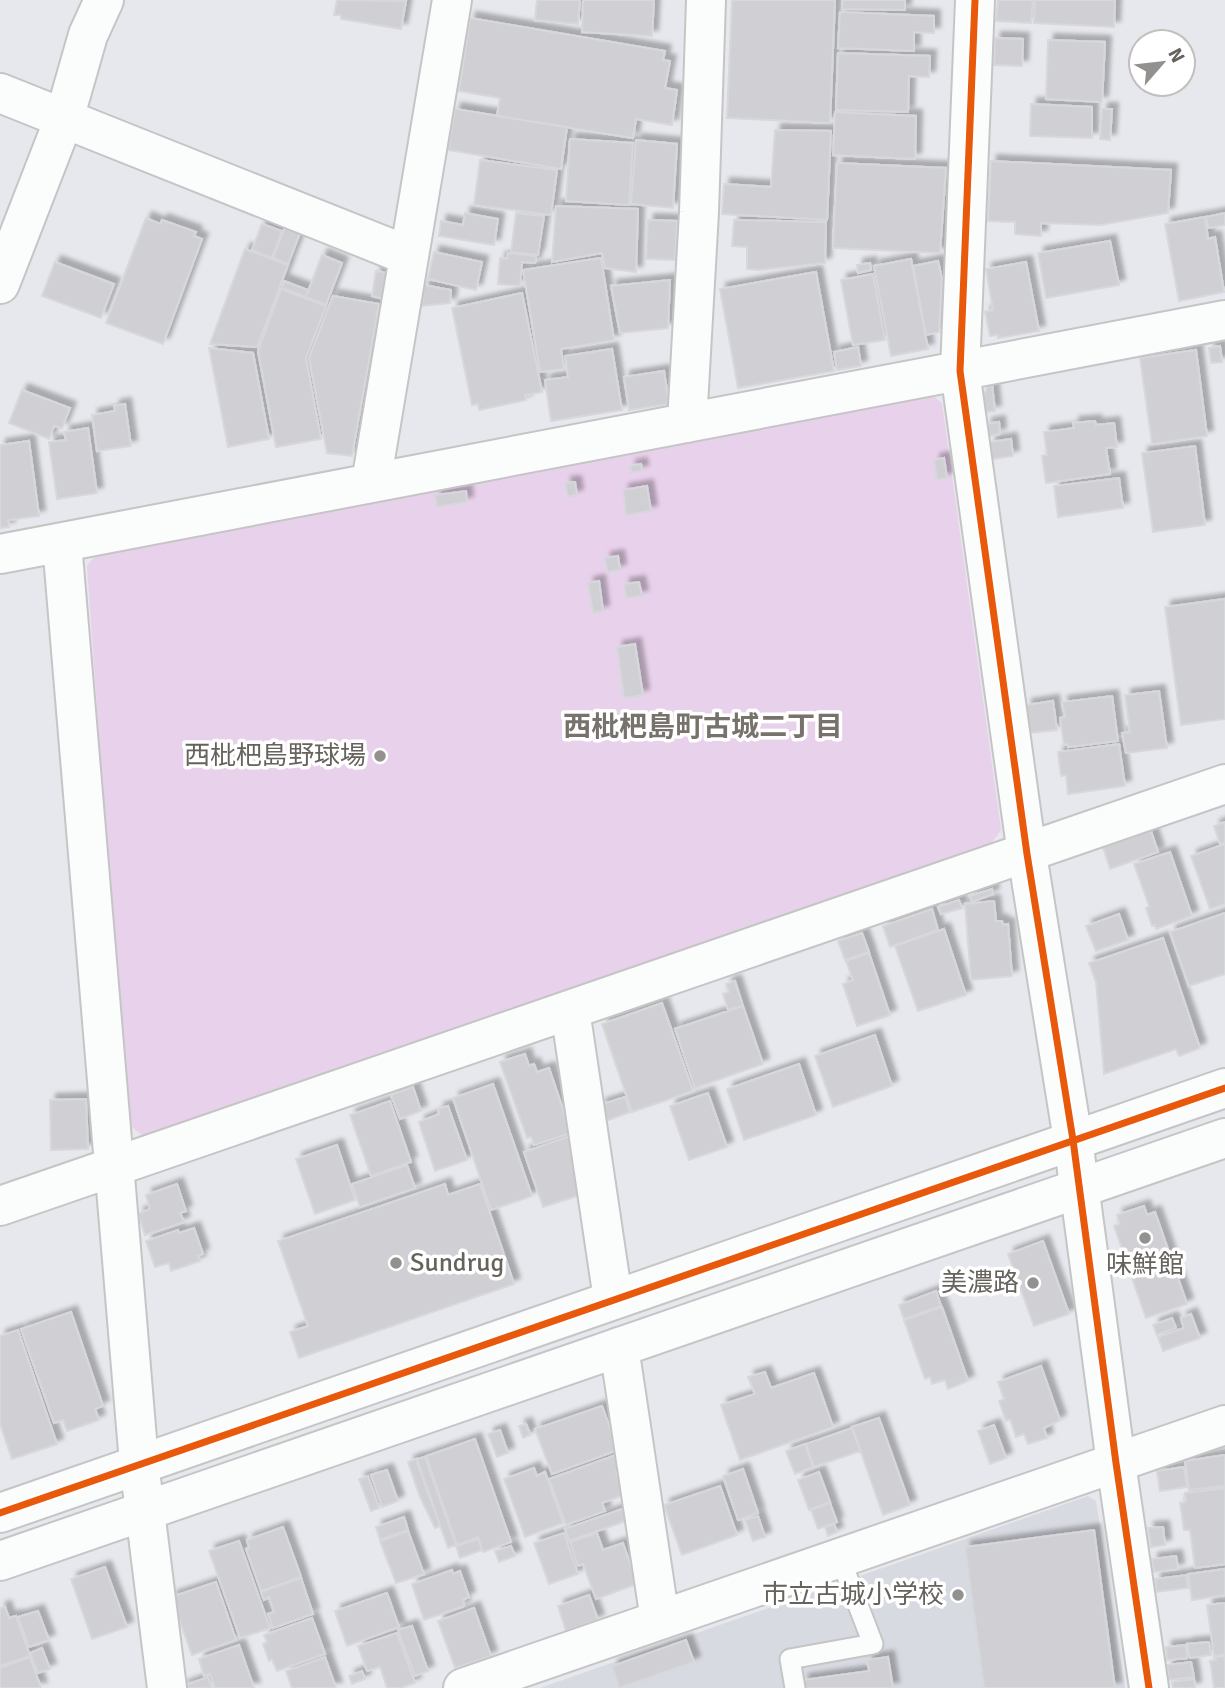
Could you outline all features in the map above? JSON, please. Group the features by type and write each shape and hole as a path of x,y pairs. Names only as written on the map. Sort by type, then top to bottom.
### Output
{"street":[{"path":"0,284 64,119 88,35 104,0"},
{"path":"371,483 452,0"},
{"path":"687,423 699,212 706,0"},
{"path":"975,0 960,370 1027,854 1073,1140 1149,1688"},
{"path":"0,93 410,256"},
{"path":"0,554 1225,320"},
{"path":"61,543 143,1510 167,1688"},
{"path":"0,1206 1225,784"},
{"path":"570,1010 613,1299"},
{"path":"0,1513 1225,1088"},
{"path":"0,1561 1225,1138"},
{"path":"619,1347 660,1620"},
{"path":"463,1688 1225,1425"}],"lane":[{"path":"795,1688 790,1658 873,1644 841,1558"}],"shaded area":[{"path":"932,395 942,403 1001,830 990,845 147,1139 126,1122 87,566 98,552"},
{"name":"市立古城小学校","path":"1088,1496 1096,1501 1125,1688 540,1688"}],"building":[{"path":"337,0 406,1 401,29 341,19 341,15 334,15"},
{"path":"537,0 580,0 578,24 535,20"},
{"path":"583,0 654,0 652,36 582,32"},
{"path":"732,0 835,0 830,123 727,118"},
{"path":"843,0 905,0 905,10 842,9"},
{"path":"998,0 1033,0 1031,23 996,21"},
{"path":"1035,0 1115,0 1114,27 1034,23"},
{"path":"840,12 934,16 934,33 914,32 914,51 838,48"},
{"path":"470,18 665,51 663,60 670,61 665,88 677,90 672,125 636,119 633,138 497,116 500,98 459,91"},
{"path":"995,38 1023,39 1022,66 994,65"},
{"path":"1048,40 1105,42 1102,102 1046,99"},
{"path":"838,53 930,56 929,77 909,76 908,112 836,110"},
{"path":"1031,104 1092,107 1092,138 1030,136"},
{"path":"455,109 567,127 561,169 448,150"},
{"path":"1102,109 1112,109 1110,140 1100,139"},
{"path":"835,112 916,116 915,159 833,155"},
{"path":"775,130 831,131 827,220 722,214 724,184 771,187"},
{"path":"570,139 633,143 629,205 566,201"},
{"path":"636,140 677,144 673,208 631,204"},
{"path":"480,160 557,170 551,215 474,205"},
{"path":"991,161 1171,170 1168,213 1100,225 1041,223 1041,236 1015,234 1015,222 988,221"},
{"path":"837,163 946,168 940,253 833,248"},
{"path":"556,206 638,209 636,272 605,268 602,253 552,262"},
{"path":"465,213 498,219 494,245 439,236 441,221 463,225"},
{"path":"516,213 544,216 538,255 511,252"},
{"path":"1225,213 1225,225 1208,228 1206,217"},
{"path":"1205,217 1208,239 1215,237 1224,292 1179,301 1165,224"},
{"path":"146,218 160,224 162,220 196,232 194,236 202,239 163,344 106,323"},
{"path":"648,220 677,221 675,260 646,259"},
{"path":"734,220 826,222 825,263 747,269 747,247 732,246"},
{"path":"262,224 282,231 272,258 252,250"},
{"path":"285,227 300,233 288,264 273,258"},
{"path":"1110,241 1119,285 1046,298 1038,253"},
{"path":"245,249 288,265 257,347 210,344"},
{"path":"434,252 482,262 476,290 428,279"},
{"path":"508,253 536,256 535,263 522,262 520,286 498,284 500,258 507,259"},
{"path":"322,255 342,263 326,305 306,297"},
{"path":"601,258 614,340 561,349 564,369 540,372 523,270"},
{"path":"911,259 928,349 891,356 874,266"},
{"path":"938,261 942,279 939,332 926,335 913,266"},
{"path":"55,262 114,284 101,318 42,296"},
{"path":"1026,262 1039,331 998,338 998,335 990,336 985,312 993,310 986,269"},
{"path":"870,263 871,270 858,273 857,265"},
{"path":"376,271 388,273 383,299 372,296"},
{"path":"816,272 834,371 738,388 720,289"},
{"path":"873,274 885,340 853,345 841,280"},
{"path":"670,280 668,328 620,333 611,286"},
{"path":"284,281 308,290 306,297 282,288"},
{"path":"424,285 451,290 450,303 422,306"},
{"path":"281,289 326,306 306,358 321,439 276,447 258,351"},
{"path":"522,293 542,392 525,395 526,400 479,410 478,404 472,405 452,308"},
{"path":"333,296 379,304 352,456 327,453 309,358"},
{"path":"1220,346 1222,362 1211,363 1209,348"},
{"path":"858,347 861,366 837,370 834,352"},
{"path":"209,348 253,353 269,439 228,447"},
{"path":"612,349 622,410 551,421 545,380 568,377 565,356"},
{"path":"1196,350 1207,436 1152,444 1140,358"},
{"path":"664,371 669,404 629,410 624,377"},
{"path":"992,384 995,411 986,412 984,395 988,385"},
{"path":"22,390 70,408 62,428 54,426 49,439 9,423"},
{"path":"125,404 131,446 97,451 92,415 115,411 114,406"},
{"path":"1095,421 1096,425 1114,423 1117,447 1106,448 1110,474 1046,483 1042,456 1047,455 1044,432 1074,428 1073,423"},
{"path":"999,422 1000,434 988,436 986,424"},
{"path":"88,428 97,493 57,499 49,442 66,440 64,432"},
{"path":"1011,439 1013,456 992,459 990,442"},
{"path":"29,441 39,516 8,520 9,527 0,528 0,445"},
{"path":"1195,446 1205,525 1153,532 1142,453"},
{"path":"944,458 947,478 937,480 934,460"},
{"path":"641,464 642,471 631,472 630,466"},
{"path":"1119,478 1123,508 1058,517 1054,486"},
{"path":"575,482 577,495 568,497 565,483"},
{"path":"647,486 651,511 626,515 623,490"},
{"path":"466,491 467,502 437,507 435,495"},
{"path":"618,556 620,570 607,572 605,558"},
{"path":"599,581 603,611 593,613 588,583"},
{"path":"639,582 642,596 626,598 624,584"},
{"path":"1225,599 1225,719 1181,725 1165,607"},
{"path":"635,644 643,695 624,698 617,647"},
{"path":"1159,691 1167,748 1126,753 1122,733 1130,732 1125,695"},
{"path":"1112,696 1118,741 1068,747 1068,744 1064,745 1060,718 1065,717 1062,702"},
{"path":"1053,701 1057,730 1030,733 1026,705"},
{"path":"1119,744 1125,786 1068,794 1066,775 1061,776 1058,752"},
{"path":"1225,822 1225,843 1220,844 1214,826"},
{"path":"1151,831 1158,852 1110,869 1103,847"},
{"path":"1225,844 1225,904 1210,909 1191,856"},
{"path":"1170,852 1192,916 1156,929 1155,925 1152,926 1146,908 1149,906 1134,864"},
{"path":"992,889 993,894 972,902 970,896"},
{"path":"959,900 962,908 941,914 938,907"},
{"path":"994,901 996,921 1002,921 1003,925 1008,924 1012,976 971,980 965,904"},
{"path":"932,909 938,930 890,947 883,926"},
{"path":"1225,913 1225,974 1189,986 1170,932"},
{"path":"1119,914 1128,940 1096,951 1086,926"},
{"path":"944,929 966,995 918,1011 895,946"},
{"path":"862,933 869,952 845,960 838,941"},
{"path":"1163,938 1200,1048 1179,1056 1176,1049 1104,1074 1096,982 1089,963"},
{"path":"869,953 890,1015 857,1026 843,984 853,980 846,961"},
{"path":"735,981 743,1006 728,1010 723,994 729,992 726,984"},
{"path":"662,1003 693,1091 632,1112 602,1024"},
{"path":"743,1006 763,1064 695,1088 675,1029"},
{"path":"875,1035 892,1086 833,1107 815,1056"},
{"path":"525,1054 529,1066 534,1064 537,1072 549,1068 571,1133 534,1145 531,1137 527,1138 500,1062"},
{"path":"799,1064 816,1115 744,1140 727,1089"},
{"path":"493,1084 532,1196 491,1210 453,1098"},
{"path":"413,1087 421,1111 400,1119 391,1095"},
{"path":"708,1093 727,1147 689,1160 670,1106"},
{"path":"625,1097 630,1112 606,1121 600,1105"},
{"path":"86,1099 88,1149 51,1150 50,1100"},
{"path":"390,1101 411,1162 371,1176 350,1115"},
{"path":"448,1106 467,1160 435,1171 419,1122 439,1114 438,1109"},
{"path":"570,1136 583,1194 543,1207 524,1152"},
{"path":"337,1145 355,1200 315,1214 296,1159"},
{"path":"407,1165 415,1188 360,1207 352,1184"},
{"path":"177,1184 186,1211 180,1213 184,1222 145,1235 138,1214 150,1209 146,1195"},
{"name":"Sundrug","path":"445,1184 448,1195 480,1184 514,1284 299,1358 290,1332 308,1326 278,1241"},
{"path":"1144,1206 1147,1215 1155,1212 1187,1304 1146,1318 1114,1226 1120,1224 1117,1215"},
{"path":"194,1228 203,1254 198,1256 200,1261 171,1271 169,1263 155,1267 146,1241 178,1230 179,1233"},
{"path":"1043,1241 1069,1314 1034,1326 1008,1254"},
{"path":"936,1291 941,1306 904,1319 899,1305"},
{"path":"942,1307 968,1381 948,1389 945,1380 932,1384 930,1377 925,1379 904,1320"},
{"path":"71,1312 103,1406 95,1409 99,1420 67,1431 63,1420 54,1423 21,1329"},
{"path":"1191,1314 1200,1338 1163,1351 1158,1337 1184,1328 1181,1318"},
{"path":"1172,1318 1176,1328 1157,1335 1153,1325"},
{"path":"18,1330 57,1444 12,1459 0,1424 0,1336"},
{"path":"1041,1366 1060,1420 1044,1428 1047,1438 1028,1444 1024,1434 1016,1437 1010,1419 1006,1421 999,1401 1004,1399 998,1382"},
{"path":"765,1372 771,1388 814,1373 833,1427 740,1460 721,1405 755,1394 748,1377"},
{"path":"602,1406 618,1450 552,1474 535,1429"},
{"path":"879,1418 910,1505 883,1515 852,1427"},
{"path":"526,1424 530,1435 523,1438 519,1426"},
{"path":"994,1425 1006,1458 990,1464 978,1431"},
{"path":"852,1428 860,1451 814,1467 806,1444"},
{"path":"500,1430 508,1453 497,1457 488,1434"},
{"path":"475,1439 511,1542 483,1552 478,1537 457,1545 426,1456"},
{"path":"805,1444 813,1467 795,1474 786,1451"},
{"path":"616,1455 621,1471 616,1472 624,1495 602,1503 605,1511 566,1525 549,1479"},
{"path":"1225,1455 1225,1486 1189,1490 1185,1461"},
{"path":"425,1457 456,1545 448,1548 417,1459"},
{"path":"416,1459 440,1526 435,1528 420,1497 408,1462"},
{"path":"1184,1467 1187,1487 1160,1491 1157,1471"},
{"path":"534,1468 537,1476 545,1472 563,1523 525,1537 504,1479"},
{"path":"743,1469 758,1513 738,1520 723,1476"},
{"path":"387,1470 398,1501 382,1507 371,1475"},
{"path":"819,1472 830,1502 809,1510 798,1480"},
{"path":"368,1476 379,1508 371,1511 359,1479"},
{"path":"720,1486 737,1535 682,1555 664,1505"},
{"path":"1225,1488 1225,1564 1195,1568 1190,1530 1184,1530 1180,1503 1186,1502 1185,1493"},
{"path":"830,1503 837,1522 818,1529 811,1510"},
{"path":"622,1509 626,1521 569,1541 565,1529"},
{"path":"758,1516 765,1537 753,1541 745,1520"},
{"path":"404,1517 408,1530 380,1540 376,1527"},
{"path":"834,1524 837,1532 828,1536 825,1527"},
{"path":"283,1527 301,1577 261,1591 246,1549 249,1548 247,1540"},
{"path":"1163,1527 1165,1545 1151,1547 1148,1528"},
{"path":"1094,1530 1115,1688 984,1688 965,1547"},
{"path":"408,1531 424,1574 396,1583 380,1541"},
{"path":"564,1533 578,1574 549,1584 534,1543"},
{"path":"597,1533 603,1550 623,1543 637,1584 596,1599 583,1564 578,1566 570,1542"},
{"path":"478,1539 482,1550 460,1558 456,1546"},
{"path":"239,1541 270,1628 240,1638 209,1551"},
{"path":"511,1546 515,1556 499,1562 495,1551"},
{"path":"1176,1556 1178,1569 1154,1572 1152,1559"},
{"path":"105,1567 127,1627 92,1639 71,1579"},
{"path":"1225,1569 1225,1595 1192,1600 1188,1574"},
{"path":"452,1570 453,1574 460,1571 469,1597 463,1600 464,1606 424,1620 412,1584"},
{"path":"1187,1575 1188,1588 1157,1592 1155,1579"},
{"path":"301,1578 313,1614 273,1628 268,1614 274,1612 269,1597 264,1600 261,1592"},
{"path":"216,1582 236,1640 192,1655 171,1597"},
{"path":"387,1593 399,1627 347,1646 335,1611"},
{"path":"589,1595 598,1620 566,1631 558,1606"},
{"path":"1225,1603 1225,1654 1214,1656 1207,1605"},
{"path":"5,1607 9,1618 16,1616 30,1656 0,1666 0,1608"},
{"path":"474,1608 491,1656 455,1668 438,1621"},
{"path":"38,1611 49,1640 29,1647 18,1617"},
{"path":"312,1618 325,1654 277,1671 272,1659 269,1661 263,1644 267,1642 264,1635"},
{"path":"412,1626 428,1671 415,1676 398,1630"},
{"path":"397,1633 415,1683 400,1688 387,1688 380,1667 367,1671 358,1646"},
{"path":"686,1640 694,1662 619,1688 612,1666"},
{"path":"1209,1642 1211,1655 1190,1658 1187,1644"},
{"path":"239,1645 254,1688 215,1688 210,1674 204,1676 199,1659"},
{"path":"1186,1645 1187,1658 1167,1660 1166,1647"},
{"path":"42,1648 50,1669 38,1673 30,1653"},
{"path":"1225,1656 1225,1688 1214,1688 1210,1661 1216,1660 1215,1657"},
{"path":"30,1657 41,1688 0,1688 0,1668"},
{"path":"325,1657 336,1688 292,1688 286,1671"},
{"path":"888,1657 893,1688 804,1688 803,1680 869,1671 867,1660"},
{"path":"1191,1662 1194,1677 1169,1680 1167,1665"},
{"path":"362,1671 365,1679 352,1684 349,1676"},
{"path":"208,1677 212,1688 181,1687"},
{"path":"1194,1679 1195,1688 1173,1688 1172,1682"}],"cycle path":[{"path":"975,0 960,371 1027,854 1073,1140 1149,1688"},
{"path":"0,1513 1225,1088"}],"place":[{"name":"西枇杷島野球場","path":"380,756"},
{"name":"味鮮館","path":"1145,1238"},
{"name":"Sundrug","path":"396,1263"},
{"name":"美濃路","path":"1033,1283"},
{"name":"市立古城小学校","path":"958,1595"}],"district":[{"name":"西枇杷島町古城二丁目","path":"703,727"}]}
